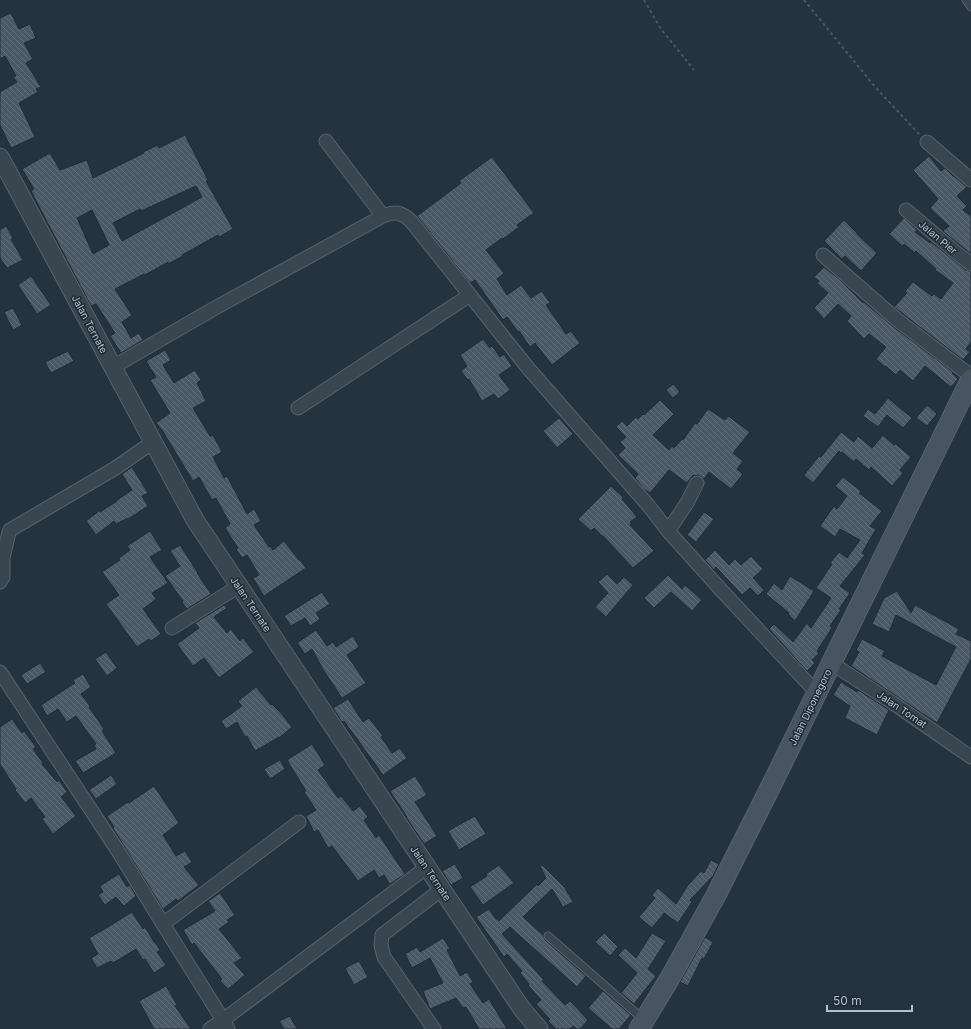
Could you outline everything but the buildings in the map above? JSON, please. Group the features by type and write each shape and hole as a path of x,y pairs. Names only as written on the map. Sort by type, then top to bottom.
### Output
{"main road":[{"name":"Jalan Diponegoro","path":"641,1024 670,978 715,897 971,379"}],"street":[{"path":"326,141 383,216"},
{"path":"927,142 971,180"},
{"name":"Jalan Ternate","path":"0,157 195,520 522,1009 539,1029"},
{"name":"Jalan Pier","path":"906,210 971,264"},
{"path":"113,367 215,308 383,216 389,213 398,213 407,218 528,368 648,505 668,530 727,597 817,693"},
{"path":"823,255 896,319 971,376"},
{"path":"298,408 470,295"},
{"path":"0,582 3,577 3,558 10,530 114,469 153,442"},
{"path":"668,530 687,503 697,483"},
{"path":"172,628 239,586"},
{"name":"Jalan Tomat","path":"831,663 893,703 971,757"},
{"path":"0,672 120,854 226,1024"},
{"path":"163,924 299,822"},
{"path":"210,1029 226,1024 427,867"},
{"path":"434,1029 384,957 381,945 382,935 442,889"}],"lane":[{"path":"966,0 971,7"},
{"path":"548,936 641,1024"}],"path":[{"path":"644,0 661,29 694,70"},
{"path":"804,0 876,88 927,142"}]}
